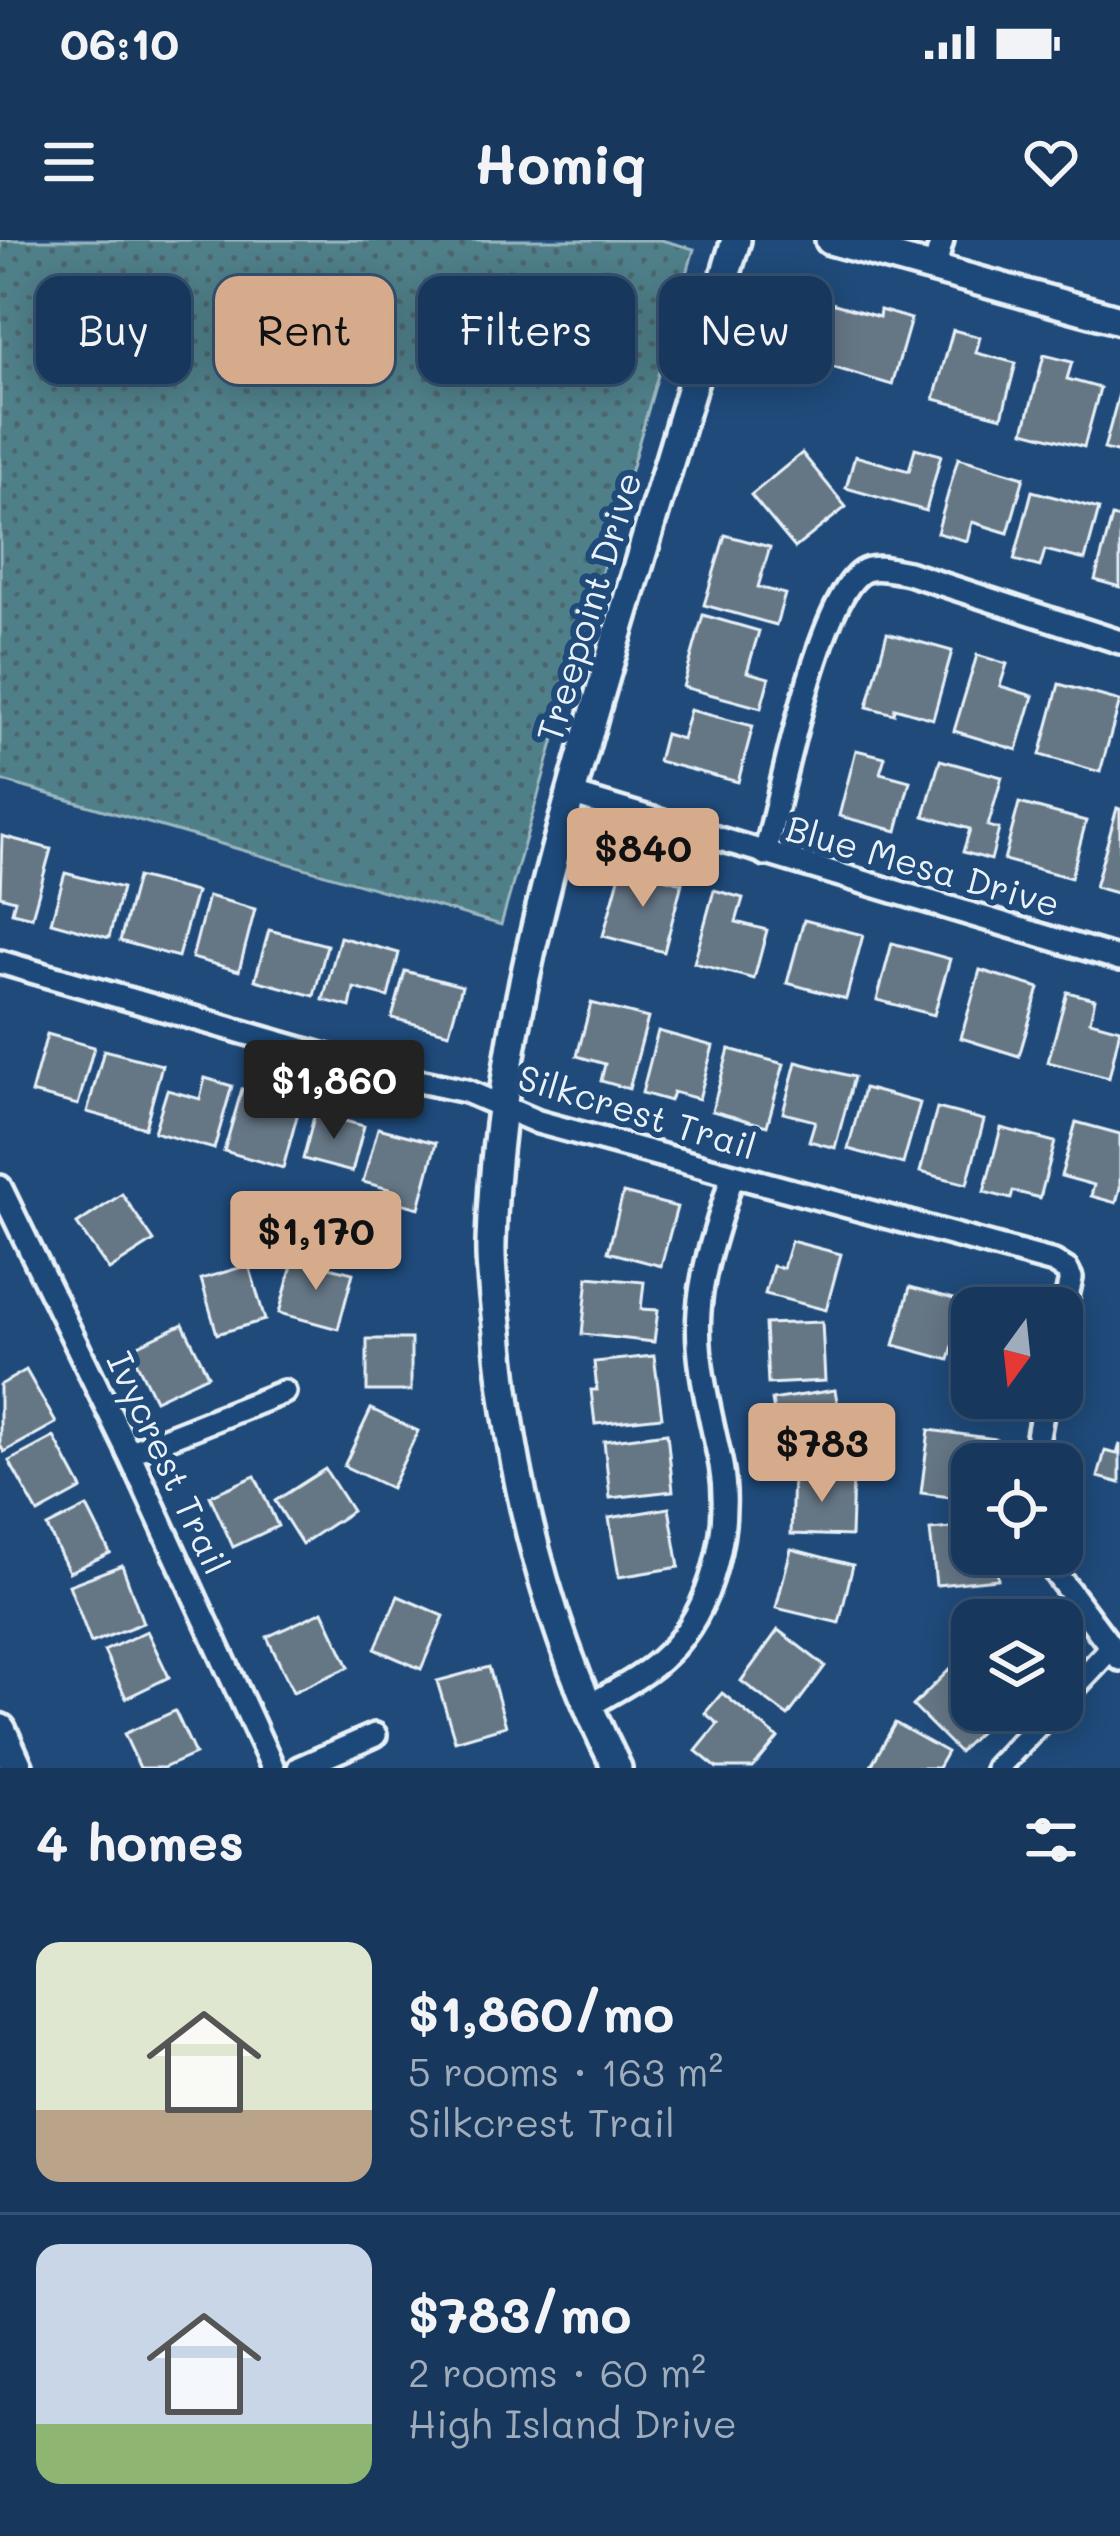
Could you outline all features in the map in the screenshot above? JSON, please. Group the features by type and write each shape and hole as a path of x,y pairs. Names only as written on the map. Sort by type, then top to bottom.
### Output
{"main road":[{"path":"0,1730 17,1768"}],"street":[{"name":"Treepoint Drive","path":"617,1768 545,1585 525,1511 503,1395 490,1247 501,1106 520,999 570,794 736,240"},
{"path":"830,240 1120,320"},
{"path":"934,269 942,240"},
{"path":"765,854 820,645 841,596 862,572 876,568 908,573 1120,642"},
{"name":"Blue Mesa Drive","path":"570,794 1120,958"},
{"name":"Silkcrest Trail","path":"0,962 395,1076 466,1091 538,1122 1054,1262 1067,1270 1069,1287"},
{"path":"590,1705 644,1675 671,1651 693,1620 717,1553 724,1500 699,1311 732,1176"},
{"name":"Ivycrest Trail","path":"0,1187 129,1453 272,1768"},
{"path":"129,1453 284,1392"},
{"path":"1058,1575 1115,1654 1083,1682"},
{"path":"998,1768 1032,1731"},
{"path":"299,1768 375,1735"}],"green space":[{"path":"0,240 661,240 694,249 686,276 659,276 659,372 501,925 0,780"}],"building":[{"path":"832,303 879,317 880,310 911,319 892,385 832,367"},
{"path":"953,330 980,337 976,353 1016,363 1002,417 934,399"},
{"path":"1044,355 1072,362 1067,379 1100,388 1084,447 1024,431"},
{"path":"1120,390 1120,453 1104,449"},
{"path":"915,448 941,455 926,511 846,488 855,456 909,471"},
{"path":"802,453 846,507 795,548 751,495"},
{"path":"958,458 1024,477 1008,533 972,522 967,541 937,533"},
{"path":"1032,491 1099,509 1085,560 1045,550 1040,567 1014,560"},
{"path":"1112,517 1120,519 1120,587 1095,580"},
{"path":"725,535 770,547 758,587 785,594 776,625 704,605"},
{"path":"703,615 759,631 747,672 769,678 761,708 683,687"},
{"path":"887,633 952,651 933,719 895,708 894,714 867,707"},
{"path":"977,655 1007,664 1000,686 1033,696 1017,750 954,731"},
{"path":"1059,684 1120,701 1100,772 1040,755"},
{"path":"690,710 753,726 738,782 658,761 665,734 682,739"},
{"path":"856,750 885,757 880,773 910,781 897,831 839,816"},
{"path":"940,760 1002,777 988,826 999,829 991,860 963,852 970,829 924,816"},
{"path":"1019,803 1086,821 1071,878 1004,860"},
{"path":"1120,809 1120,894 1095,887"},
{"path":"2,836 51,849 32,917 12,912 15,900 0,896"},
{"path":"622,867 682,883 664,952 603,936"},
{"path":"65,873 122,888 109,938 51,922"},
{"path":"137,877 196,892 178,957 120,941"},
{"path":"714,890 743,898 736,922 767,930 754,979 694,963"},
{"path":"208,896 255,909 239,971 192,958"},
{"path":"804,920 863,935 846,999 787,983"},
{"path":"269,930 327,945 314,996 255,980"},
{"path":"340,937 399,953 388,997 354,988 350,1007 323,1000"},
{"path":"892,943 950,959 934,1015 877,1000"},
{"path":"980,970 1039,988 1019,1056 961,1038"},
{"path":"405,971 462,986 449,1033 392,1018"},
{"path":"1067,992 1095,999 1090,1021 1120,1029 1109,1078 1048,1062"},
{"path":"591,1003 648,1018 629,1089 601,1081 605,1064 577,1056"},
{"path":"658,1031 713,1046 699,1099 673,1092 670,1101 642,1093"},
{"path":"47,1034 94,1047 78,1105 31,1093"},
{"path":"729,1049 784,1064 767,1126 712,1111"},
{"path":"104,1050 162,1065 145,1128 87,1112"},
{"path":"796,1062 854,1077 835,1148 809,1141 815,1121 783,1113"},
{"path":"205,1078 232,1086 214,1149 154,1132 167,1090 200,1099"},
{"path":"864,1088 920,1103 903,1164 848,1149"},
{"path":"242,1089 300,1105 283,1168 224,1151"},
{"path":"937,1108 984,1120 967,1184 920,1172"},
{"path":"315,1113 364,1126 352,1172 303,1159"},
{"path":"1076,1122 1120,1134 1116,1203 1091,1196 1094,1185 1061,1176"},
{"path":"378,1128 436,1143 419,1208 386,1199 389,1189 363,1182"},
{"path":"1001,1128 1055,1142 1040,1198 1013,1191 1011,1199 984,1192"},
{"path":"623,1193 677,1207 661,1266 608,1252"},
{"path":"122,1194 154,1241 109,1270 77,1224"},
{"path":"791,1241 841,1254 826,1310 765,1294 773,1266 783,1268"},
{"path":"294,1258 353,1273 338,1329 279,1313"},
{"path":"249,1265 265,1320 217,1334 201,1279"},
{"path":"588,1277 644,1282 641,1309 658,1310 654,1342 582,1334"},
{"path":"910,1287 951,1298 949,1360 894,1345"},
{"path":"822,1322 825,1381 768,1384 765,1324"},
{"path":"183,1324 208,1375 155,1400 130,1349"},
{"path":"367,1339 411,1339 411,1391 367,1391"},
{"path":"654,1356 662,1417 595,1424 594,1362"},
{"path":"26,1370 56,1423 4,1452 0,1385"},
{"path":"835,1390 845,1445 781,1456 772,1400"},
{"path":"371,1409 418,1431 391,1488 344,1466"},
{"path":"929,1430 996,1439 995,1443 951,1443 951,1497 921,1493"},
{"path":"667,1433 673,1491 610,1498 604,1441"},
{"path":"54,1437 82,1489 38,1513 9,1461"},
{"path":"1120,1444 1120,1483 1098,1477 1105,1451 1117,1454"},
{"path":"325,1469 352,1511 302,1544 275,1501"},
{"path":"793,1474 853,1477 851,1536 791,1534"},
{"path":"255,1476 278,1526 233,1547 210,1496"},
{"path":"87,1507 110,1553 69,1572 47,1527"},
{"path":"669,1508 679,1567 619,1577 609,1518"},
{"path":"951,1528 951,1575 998,1575 998,1579 936,1585 930,1530"},
{"path":"791,1549 853,1565 839,1623 776,1608"},
{"path":"122,1565 143,1623 91,1643 69,1585"},
{"path":"398,1596 444,1616 421,1669 375,1649"},
{"path":"323,1611 349,1667 293,1692 267,1637"},
{"path":"778,1630 825,1666 788,1716 741,1681"},
{"path":"147,1631 169,1677 126,1698 104,1651"},
{"path":"489,1667 506,1726 455,1741 437,1681"},
{"path":"951,1668 951,1731 980,1731 959,1752 913,1706"},
{"path":"722,1693 778,1738 753,1768 717,1768 696,1751 718,1724 705,1713"},
{"path":"175,1711 195,1754 163,1768 140,1768 124,1734"},
{"path":"895,1723 947,1752 938,1768 870,1768"}]}
